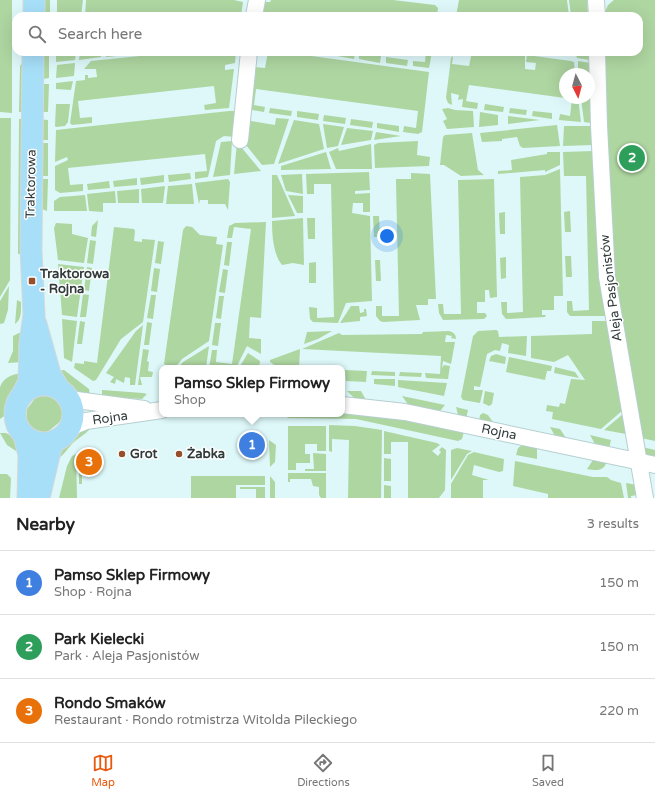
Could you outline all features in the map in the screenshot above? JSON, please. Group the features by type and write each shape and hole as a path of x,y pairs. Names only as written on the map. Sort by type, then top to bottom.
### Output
{"main road":[{"path":"34,0 34,12"},
{"name":"Traktorowa","path":"24,393 28,387 30,378 30,343 34,315 31,250 33,56"},
{"name":"Traktorowa","path":"34,315 42,338 50,374 64,394"},
{"path":"28,498 29,455 24,436 18,428 14,415 17,403 24,393 31,388 41,385 50,386 64,394 73,413 62,434 50,451 39,498"},
{"path":"24,436 37,442 62,434"}],"street":[{"path":"255,12 257,0"},
{"path":"596,0 596,12"},
{"path":"240,140 249,56"},
{"name":"Aleja Pasjonistów","path":"597,56 599,126 607,277 647,463 645,498"},
{"name":"Rojna","path":"64,394 157,410"},
{"name":"Rojna","path":"345,405 405,412 647,463"},
{"name":"Rojna","path":"62,434 86,421 157,410"}],"green space":[{"path":"0,0 12,0 12,113 0,112"},
{"path":"41,0 50,0 50,12 43,12"},
{"path":"57,0 83,0 82,12 57,12"},
{"path":"86,0 234,0 243,2 242,12 85,12"},
{"path":"271,0 393,0 435,5 438,8 438,12 262,12 263,2 270,2"},
{"path":"459,0 567,0 568,12 457,12"},
{"path":"569,0 587,0 588,12 570,12"},
{"path":"614,0 655,0 655,441 641,438 612,264 605,56 643,56 643,12 605,12 608,5"},
{"path":"40,56 49,56 49,78 42,79"},
{"path":"56,56 76,56 75,60 56,62"},
{"path":"80,56 101,56 101,57 79,60"},
{"path":"140,56 236,56 235,63 225,65 225,70 234,69 229,108 205,110 204,105 216,103 214,86 78,101 80,118 92,117 92,123 72,125 70,123 76,81 85,80 85,75 88,75 88,78 97,77 96,69 84,69 91,61"},
{"path":"267,56 311,56 429,72 422,132 418,134 403,132 404,126 416,128 418,111 256,89 254,105 265,107 264,112 252,110 250,108 254,67 265,68"},
{"path":"338,56 354,56 354,59"},
{"path":"359,56 381,56 380,63 359,59"},
{"path":"426,56 431,56 429,68 413,66 413,61 425,62"},
{"path":"453,56 452,64 469,66 471,56 525,56 525,69 535,70 536,63 526,62 527,56 534,56 571,61 574,62 574,68 559,68 559,97 469,85 466,101 478,103 477,109 462,107 463,99 458,100 459,95 451,93 452,105 448,103 446,98 451,58"},
{"path":"576,56 590,56 590,60 577,58"},
{"path":"26,57 26,112 19,112 20,66"},
{"path":"386,57 408,60 407,66 386,63"},
{"path":"578,61 591,63 591,68 578,68"},
{"path":"75,63 74,76 56,78 57,65"},
{"path":"73,81 71,90 56,89 56,83"},
{"path":"42,84 49,84 48,112 38,112"},
{"path":"56,104 70,104 68,122 65,126 55,126"},
{"path":"485,104 504,107 503,112 484,110"},
{"path":"571,104 579,104 581,122 559,120 560,114 570,116"},
{"path":"582,104 591,104 591,123 584,122"},
{"path":"270,108 292,111 291,116 269,113"},
{"path":"448,108 473,111 474,127 447,129 443,121 447,119 442,109"},
{"path":"510,108 527,110 526,115 509,113"},
{"path":"237,111 235,137 224,136 216,141 208,177 195,179 195,172 207,171 205,154 68,168 70,185 83,184 83,191 60,193 55,190 55,166 68,160 67,157 55,162 56,130"},
{"path":"297,111 319,114 318,120 297,117"},
{"path":"533,111 552,113 552,119 532,116"},
{"path":"480,112 498,115 498,125 479,127"},
{"path":"324,115 346,118 345,124 323,121"},
{"path":"508,116 540,120 508,124"},
{"path":"0,118 11,118 10,280 0,297"},
{"path":"276,118 289,119 274,164 262,165 242,140 246,124 251,121 275,125"},
{"path":"19,119 26,119 21,254 18,254"},
{"path":"38,119 48,120 48,140 43,140 38,134"},
{"path":"351,119 373,122 372,128 350,125"},
{"path":"294,120 319,124 324,149 278,164"},
{"path":"377,123 399,126 399,132 377,128"},
{"path":"323,124 344,127 338,146 327,148"},
{"path":"557,125 560,146 523,148 520,146 517,137 502,139 502,141 482,142 480,133"},
{"path":"564,126 591,126 593,130 593,145 563,146"},
{"path":"347,128 373,131 371,140 341,145"},
{"path":"376,132 401,136 374,140"},
{"path":"472,133 478,170 484,175 461,176 444,165 440,165 443,137 445,135"},
{"path":"232,141 230,175 213,177 221,142"},
{"path":"418,141 417,155 430,157 429,166 375,168 374,145 378,143"},
{"path":"237,142 261,171 234,174"},
{"path":"43,143 48,143 48,176 42,176"},
{"path":"371,144 372,169 336,169 329,152 338,148 339,151"},
{"path":"594,151 606,316 570,316 567,312 567,301 572,301 573,311 589,310 586,176 564,176 563,152"},
{"path":"326,152 331,169 281,170 281,166"},
{"path":"547,152 560,152 560,165 545,172 545,170 498,174 498,171 512,170 511,160 547,154"},
{"path":"560,169 563,296 554,296 554,310 542,310 542,315 546,315 545,317 506,319 502,314 501,302 507,302 507,313 523,312 520,177 545,175"},
{"path":"369,172 370,190 355,191 355,194 370,193 370,212 363,212 363,203 353,203 352,213 370,216 372,301 346,303 338,323 313,322 310,319 309,307 317,308 317,318 334,317 331,184 314,184 314,194 307,194 306,174"},
{"path":"190,173 191,179 169,182 168,175"},
{"path":"411,173 430,174 436,299 428,299 428,305 416,305 420,320 383,322 376,316 376,306 382,306 382,316 399,316 396,179 411,179"},
{"path":"302,174 303,194 286,191 281,175"},
{"path":"164,175 164,182 141,185 140,178"},
{"path":"272,175 277,175 295,216 272,218"},
{"path":"137,178 137,185 114,187 113,181"},
{"path":"42,179 48,179 47,211 42,209"},
{"path":"228,179 230,182 228,210 225,204 208,204 208,200 200,200 199,204 195,183"},
{"path":"494,179 497,297 490,298 489,290 485,290 485,302 477,302 477,313 485,313 487,316 484,319 443,320 439,313 438,304 443,304 444,314 461,314 458,180"},
{"path":"109,181 110,188 88,190 87,184"},
{"path":"192,184 194,204 166,204 168,186"},
{"path":"165,186 163,203 142,203 141,189"},
{"path":"139,189 139,203 118,203 117,191"},
{"path":"115,191 116,203 103,203 103,212 89,211 87,194"},
{"path":"85,195 87,211 54,211 54,201 60,197"},
{"path":"288,195 303,196 303,213 297,213"},
{"path":"570,211 571,232 565,232 564,212"},
{"path":"505,212 505,234 500,234 499,213"},
{"path":"373,216 379,216 380,237 374,237"},
{"path":"303,218 304,265 293,263 282,265 275,250 272,221"},
{"path":"307,218 315,218 315,239 308,239"},
{"path":"98,220 96,237 91,236 92,226"},
{"path":"266,222 261,318 250,317 249,338 261,339 261,354 247,346 238,365 210,365 212,350 217,350 216,362 232,364 251,229 234,227 232,238 227,238 229,226 235,223"},
{"path":"56,223 72,224 72,234 88,238 84,263 58,260 54,228"},
{"path":"186,226 192,227 200,235 217,237 216,244 223,245 209,341 182,359 177,365 166,365 164,364 183,230"},
{"path":"114,227 134,229 134,241 142,242 142,239 155,240 143,322 121,339 96,380 93,381 74,368 75,363 84,364 84,361 97,363"},
{"path":"90,240 96,241 93,264 87,263"},
{"path":"158,241 164,242 161,264 155,263"},
{"path":"227,242 232,242 229,266 224,265"},
{"path":"565,256 571,256 572,277 566,277"},
{"path":"506,257 506,278 501,279 500,258"},
{"path":"375,260 380,260 381,281 376,281"},
{"path":"316,262 316,283 309,283 309,263"},
{"path":"58,264 84,267 77,317 62,315"},
{"path":"87,267 92,268 89,291 84,290"},
{"path":"154,268 160,269 157,292 151,291"},
{"path":"223,269 228,270 225,293 219,292"},
{"path":"9,286 8,310 4,323 0,324 0,301"},
{"path":"83,294 89,295 86,317 80,317"},
{"path":"151,295 156,295 153,319 147,318"},
{"path":"219,296 224,296 221,319 216,318"},
{"path":"17,300 21,302 21,312 19,320 15,324"},
{"path":"351,306 359,306 360,313 364,312 364,309 366,309 367,316 360,317 360,321 340,323"},
{"path":"62,319 77,321 72,362 64,358"},
{"path":"80,321 85,322 82,344 77,344"},
{"path":"592,321 608,321 623,410 601,429 552,419 553,412 546,411 547,405 559,407 560,403 565,404 571,379 585,380 568,355 554,362 531,358 531,336 592,334"},
{"path":"147,322 152,323 149,345 144,345"},
{"path":"215,323 221,323 218,346 212,345"},
{"path":"143,325 135,385 130,385 130,378 125,377 124,383 116,379 115,384 110,382 114,377 106,373 136,331"},
{"path":"332,331 318,339 304,344 307,332"},
{"path":"449,331 454,334 456,339 451,338 452,336 446,335 445,342 455,342 451,364 443,361 442,368 444,365 450,366 448,379 426,378 425,373 440,374 441,356 302,349 339,333 342,335 422,334 423,332"},
{"path":"478,331 498,331 499,337 527,336 526,356 508,353 509,345 502,343 500,351 495,350 487,354 480,387 474,386 474,390 483,390 480,403 463,400 461,397 473,336"},
{"path":"22,333 23,362 8,363 13,351 13,336"},
{"path":"209,346 206,365 180,365"},
{"path":"143,349 149,350 147,361 149,362 148,371 153,372 152,377 140,377 142,385 138,385"},
{"path":"300,349 299,365 274,365 270,362 270,360"},
{"path":"248,353 260,361 259,365 241,365"},
{"path":"496,354 506,357 505,364 489,361 491,356"},
{"path":"509,357 552,366 551,371 547,371 545,380 506,372"},
{"path":"555,367 575,372 579,378 554,373"},
{"path":"64,370 89,389 90,396 84,395 71,388 58,371"},
{"path":"345,370 367,371 366,382 346,381"},
{"path":"372,371 395,372 395,376 371,375"},
{"path":"400,372 422,373 421,377 399,376"},
{"path":"23,373 9,404 7,414 0,419 0,387 9,377 15,374"},
{"path":"374,379 395,379 395,386 374,384"},
{"path":"398,380 447,383 444,396 398,387"},
{"path":"102,390 147,394 142,399 102,397"},
{"path":"347,391 361,391 366,400 356,400"},
{"path":"485,391 494,393 492,404 489,406 483,403"},
{"path":"39,393 49,395 58,401 63,409 61,420 45,435 34,431 26,419 27,409"},
{"path":"402,396 445,405 440,411 410,407"},
{"path":"456,407 468,410 466,419 458,415"},
{"path":"345,411 374,414 464,431 462,439 458,441 356,419 287,418 345,417"},
{"path":"483,413 488,415 495,425 479,422 480,415"},
{"path":"623,414 626,434 604,430"},
{"path":"329,425 355,426 382,430 381,498 348,498 349,440 332,439 332,452 329,451"},
{"path":"91,426 88,431 58,458 63,446 70,438"},
{"path":"288,426 326,426 326,451 317,451 317,444 305,444 305,454 310,454 310,463 296,463 296,470 288,470"},
{"path":"550,427 560,429 566,438 556,438"},
{"path":"384,431 437,443 440,445 432,451 438,456 441,452 439,450 442,447 446,450 445,490 439,498 408,498 408,442 391,442 391,454 384,454"},
{"path":"0,433 6,433 15,438 19,453 7,445"},
{"path":"590,435 611,440 609,449 596,446"},
{"path":"269,440 276,445 275,462 270,467"},
{"path":"522,445 535,446 537,449 537,459 516,455 518,448"},
{"path":"642,447 655,450 655,458 646,454"},
{"path":"457,448 472,451 467,454 451,480 451,450"},
{"path":"474,452 504,459 503,471 499,472 474,465 472,475 489,480 483,480 483,498 451,498 451,484 468,455"},
{"path":"313,453 326,454 326,471 305,471 305,469 314,469"},
{"path":"76,454 77,498 59,498 67,466 72,456"},
{"path":"79,457 84,457 85,471 82,471 82,484 79,484"},
{"path":"384,458 391,459 391,481 384,481"},
{"path":"593,460 607,461 604,467 600,470 587,469"},
{"path":"515,461 593,477 607,477 621,483 624,498 548,498 548,494 513,486"},
{"path":"288,473 326,473 326,498 321,498 319,495 319,487 313,486 311,479 290,479 290,482 288,482"},
{"path":"0,474 7,474 11,478 10,498 0,498"},
{"path":"191,476 265,476 265,485 236,485 236,498 191,498"},
{"path":"270,476 275,482 275,498 270,498"},
{"path":"626,483 637,485 638,495 628,498"},
{"path":"384,485 391,486 391,498 384,498"},
{"path":"240,487 265,487 265,498 256,498 256,489 240,489"}],"place":[{"name":"Park Kielecki","path":"632,158"},
{"name":"Traktorowa - Rojna","path":"32,281"},
{"name":"Pamso Sklep Firmowy","path":"252,445"},
{"name":"Grot","path":"122,454"},
{"name":"Żabka","path":"179,454"},
{"name":"Rondo Smaków","path":"89,462"}]}
